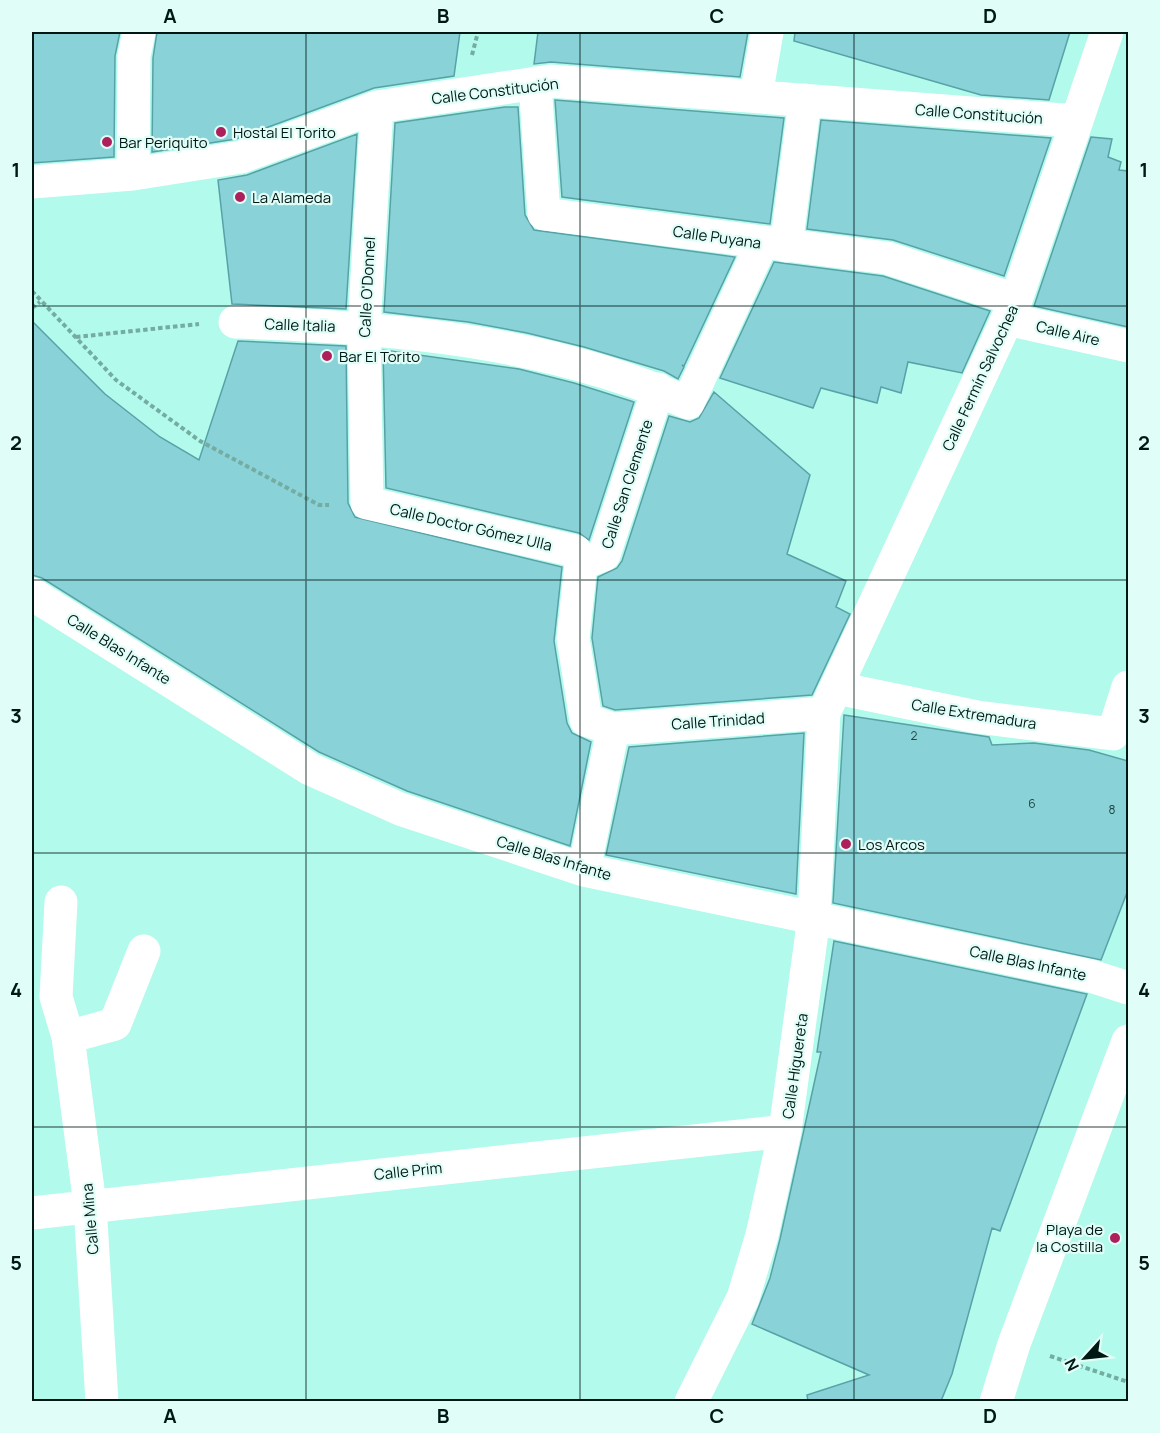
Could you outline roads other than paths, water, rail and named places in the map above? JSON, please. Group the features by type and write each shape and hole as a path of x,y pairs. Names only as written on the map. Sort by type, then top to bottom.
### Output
{"street":[{"path":"133,174 134,56 139,32"},
{"path":"756,96 767,32"},
{"name":"Calle Fermín Salvochea","path":"831,701 1011,310 1107,32"},
{"name":"Calle Constitución","path":"32,183 133,174 241,157 377,107 550,81 1077,121"},
{"name":"Calle Puyana","path":"535,83 544,214 887,258 1011,310"},
{"path":"774,245 805,100"},
{"name":"Calle O'Donnel","path":"367,503 364,328 377,107"},
{"name":"Calle Italia","path":"235,322 364,328 520,349 658,389 688,403 774,245"},
{"name":"Calle Aire","path":"1011,310 1128,346"},
{"name":"Calle San Clemente","path":"578,558 604,555 658,389"},
{"name":"Calle Doctor Gómez Ulla","path":"367,503 578,558"},
{"path":"578,558 573,638 586,720 613,729 584,870"},
{"name":"Calle Blas Infante","path":"32,594 310,769 400,809 584,870 1091,976 1128,988"},
{"name":"Calle Extremadura","path":"831,701 1113,734 1128,687"},
{"name":"Calle Trinidad","path":"613,729 831,701"},
{"name":"Calle Higuereta","path":"691,1401 743,1298 762,1235 785,1131 814,917 831,701"},
{"name":"Calle Mina","path":"61,902 56,997 68,1037 90,1205 102,1401"},
{"path":"68,1037 115,1024 144,951"},
{"path":"996,1401 1014,1344 1128,1041"},
{"name":"Calle Prim","path":"32,1213 785,1131"}],"place":[{"name":"Hostal El Torito","path":"221,132"},
{"name":"Bar Periquito","path":"107,142"},
{"name":"La Alameda","path":"240,197"},
{"name":"Bar El Torito","path":"327,356"},
{"name":"Los Arcos","path":"846,844"},
{"name":"Playa de la Costilla","path":"1115,1238"}]}
